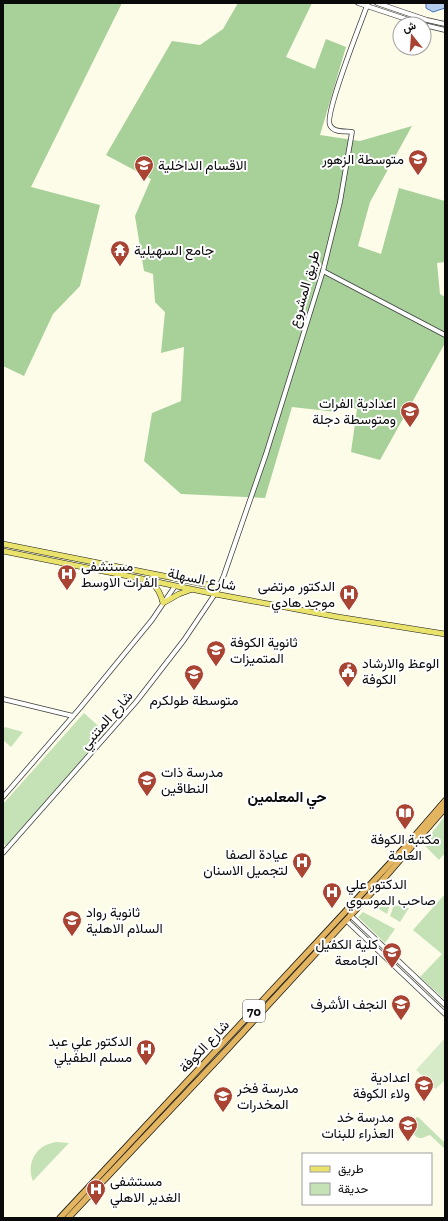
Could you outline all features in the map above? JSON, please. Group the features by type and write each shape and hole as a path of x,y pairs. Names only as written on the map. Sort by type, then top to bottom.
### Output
{"highway":[{"name":"شارع الكوفة","path":"68,1218 99,1186 237,1032 371,888 444,803"},
{"name":"شارع الكوفة","path":"237,1032 348,917 361,898"},
{"name":"شارع الكوفة","path":"60,1218 99,1175 228,1043"},
{"path":"99,1175 93,1185 96,1187 99,1186"},
{"path":"81,1205 88,1193 86,1191 83,1193"}],"main road":[{"name":"شارع السهلة","path":"3,544 219,587"},
{"name":"شارع السهلة","path":"3,551 191,590 338,617 445,634"},
{"path":"149,581 156,586 164,603 179,594 191,590"},
{"name":"طريق المشروع","path":"215,594 219,587"}],"street":[{"path":"358,3 400,16"},
{"path":"377,3 427,20 445,24"},
{"name":"طريق المشروع","path":"219,587 266,454 323,271 340,202 352,132 336,131 329,125 329,118 340,80 368,5"},
{"path":"432,26 445,30"},
{"path":"323,271 445,335"},
{"name":"شارع المتنبي","path":"3,797 73,716 152,620 175,586"},
{"name":"شارع المتنبي","path":"3,853 136,702 184,640 215,594"},
{"path":"3,699 73,716"},
{"path":"348,917 445,1005"},
{"path":"348,917 445,1014"},
{"path":"417,987 421,983"}],"green space":[{"path":"3,3 122,3 31,187 100,205 80,286 53,314 24,376 3,366"},
{"path":"238,3 312,3 286,57 315,69 326,39 346,47 320,135 360,141 412,126 370,202 358,246 381,254 399,188 445,201 445,262 437,263 440,294 445,297 445,343 380,460 351,452 357,409 340,404 337,412 292,407 265,498 181,494 144,461 152,413 181,401 184,347 161,353 165,312 155,302 153,274 144,271 135,216 151,179 106,155 172,41 200,45 223,29"},
{"path":"84,713 106,733 6,846 3,843 3,804"},
{"path":"5,727 23,732 11,747 3,740 3,730"},
{"path":"445,816 445,853 439,860 423,844"},
{"path":"445,894 445,1000 420,977 442,954 413,930"},
{"path":"377,901 390,905 387,914 374,906"},
{"path":"394,905 409,908 400,922 390,916"},
{"path":"363,912 395,929 385,943 358,917"},
{"path":"445,1038 445,1080 436,1089 416,1070"},
{"path":"417,1117 445,1143 445,1149 430,1135 424,1138 419,1138 408,1128 409,1124"},
{"path":"56,1142 69,1143 33,1181 31,1167 33,1157 44,1146"}],"water":[{"path":"426,3 445,3 445,8 433,12 426,8"}],"place":[{"name":"متوسطة الزهور","path":"418,176"},
{"name":"الاقسام الداخلية","path":"144,182"},
{"name":"جامع السهيلية","path":"120,267"},
{"name":"اعدادية الفرات ومتوسطة دجلة","path":"410,428"},
{"name":"مستشفى الفرات الاوسط","path":"67,591"},
{"name":"الدكتور مرتضى موجد هادي","path":"349,611"},
{"name":"ثانوية الكوفة المتميزات","path":"216,667"},
{"name":"الوعظ والارشاد الكوفة","path":"348,688"},
{"name":"متوسطة طولكرم","path":"194,691"},
{"name":"مدرسة ذات النطاقين","path":"147,797"},
{"name":"مكتبة الكوفة العامة","path":"405,830"},
{"name":"عيادة الصفا لتجميل الاسنان","path":"302,879"},
{"name":"الدكتور علي صاحب الموسوي","path":"332,909"},
{"name":"ثانوية رواد السلام الاهلية","path":"72,937"},
{"name":"كلية الكفيل الجامعة","path":"392,969"},
{"name":"النجف الأشرف","path":"401,1021"},
{"name":"الدكتور علي عبد مسلم الطفيلي","path":"146,1066"},
{"name":"اعدادية ولاء الكوفة","path":"424,1102"},
{"name":"مدرسة فخر المخدرات","path":"223,1113"},
{"name":"مدرسة خد العذراء للبنات","path":"408,1142"},
{"name":"مستشفى الغدير الاهلي","path":"96,1206"}],"district":[{"name":"حي المعلمين","path":"287,797"}]}
